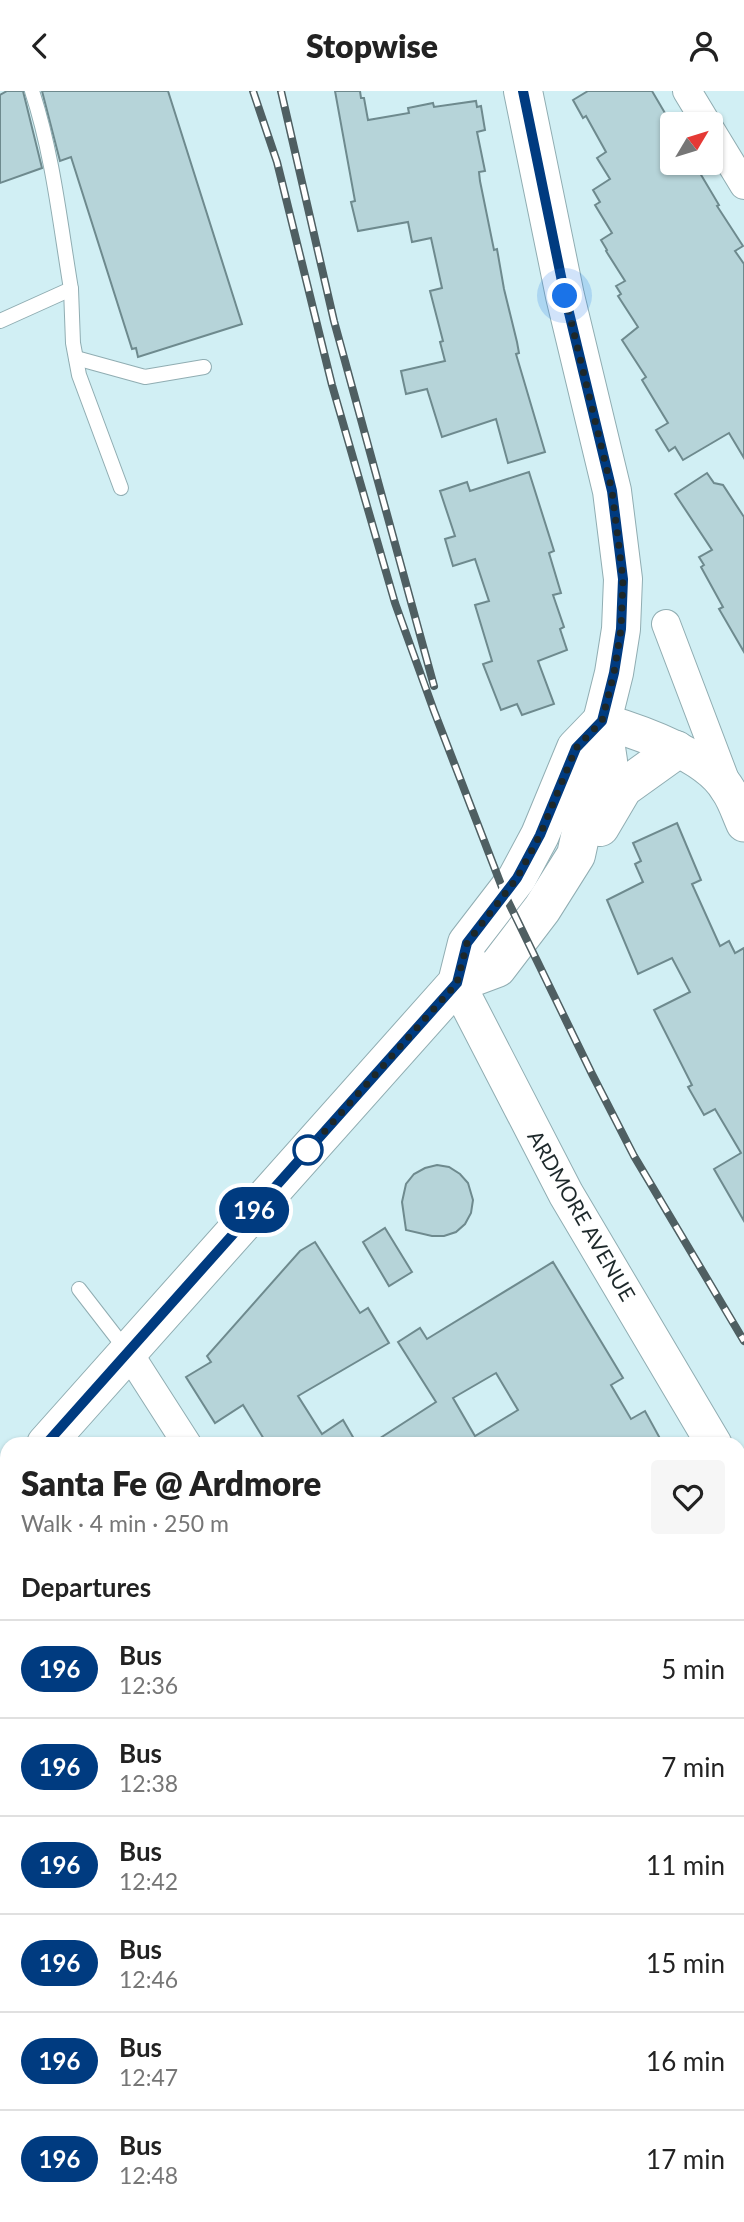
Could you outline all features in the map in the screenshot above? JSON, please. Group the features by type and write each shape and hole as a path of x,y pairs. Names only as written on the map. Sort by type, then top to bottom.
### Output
{"main road":[{"path":"523,91 565,296 612,491 623,579 621,629 602,721 608,761 583,823 576,855"},
{"path":"457,983 467,943 517,878 540,835 576,748 602,721"},
{"path":"52,1437 457,983 496,968 542,909 576,855 597,831 623,788 676,750"}],"street":[{"path":"687,91 700,112"},
{"path":"723,150 744,185"},
{"path":"666,624 728,789 744,824"},
{"path":"602,721 630,729 698,761 715,773 728,789"},
{"name":"ARDMORE AVENUE","path":"457,983 566,1194 710,1437"},
{"path":"128,1352 183,1437"}],"lane":[{"path":"32,91 39,113 71,289 79,375 121,488"},
{"path":"0,321 71,289"},
{"path":"76,358 145,377 204,367"},
{"path":"79,1289 128,1352"}],"building":[{"path":"7,91 23,91 42,168 0,183 0,95"},
{"path":"42,91 168,91 242,324 138,357 136,348 132,349 71,157 60,161"},
{"path":"335,91 360,91 368,120 409,113 408,108 433,103 434,107 476,101 477,107 481,106 485,130 477,132 485,171 479,172 480,181 517,342 519,353 516,354 545,452 508,463 496,419 442,437 427,389 406,394 401,371 445,361 440,342 443,341 430,291 442,288 431,238 412,242 408,222 358,231 351,202 355,201"},
{"path":"588,91 652,91 664,112 660,112 660,175 701,175 743,246 735,251 744,264 744,458 729,433 683,460 675,447 669,451 656,430 668,423 642,380 646,377 622,340 638,327 618,296 621,294 616,286 625,281 601,240 612,233 595,205 600,202 593,190 610,179 597,158 606,152 586,116 583,118 573,100"},
{"path":"529,472 554,551 549,553 561,593 553,595 564,627 560,629 567,650 538,661 554,704 522,715 517,704 501,710 483,664 492,661 475,605 489,601 475,559 453,566 445,539 455,536 440,491 467,482 470,491"},
{"path":"707,473 714,483 723,485 744,517 744,652 719,609 723,607 701,567 704,565 699,557 712,550 675,494"},
{"path":"677,823 701,880 692,884 720,946 729,941 735,953 744,948 744,1221 714,1169 741,1153 715,1109 704,1115 688,1087 692,1085 654,1010 690,992 672,958 638,974 607,900 643,882 635,864 641,861 633,843"},
{"path":"437,1165 449,1167 468,1183 473,1200 471,1213 465,1224 456,1232 444,1236 406,1230 402,1202 406,1184 414,1174"},
{"path":"385,1228 412,1272 389,1286 363,1242"},
{"path":"315,1242 360,1313 368,1308 389,1343 298,1396 322,1434 343,1420 353,1437 263,1437 243,1405 215,1423 186,1377 211,1362 207,1356 300,1251"},
{"path":"553,1262 623,1378 611,1385 631,1419 645,1411 659,1437 382,1437 436,1402 398,1342 420,1328 427,1339","holes":["496,1373 518,1410 475,1436 453,1398"]}],"railway":[{"path":"253,91 277,162 332,385 395,603 505,895 634,1156 744,1341"},
{"path":"281,91 334,321 434,686"}],"bus line":[{"name":"196","path":"52,1437 457,983 467,943 517,878 540,835 576,748 602,721 621,629 623,579 619,535 612,491 565,296 523,91"}],"route":[{"path":"308,1150 457,983 467,943 517,878 540,835 576,748 602,721 621,629 623,579 612,491 565,296"}]}
